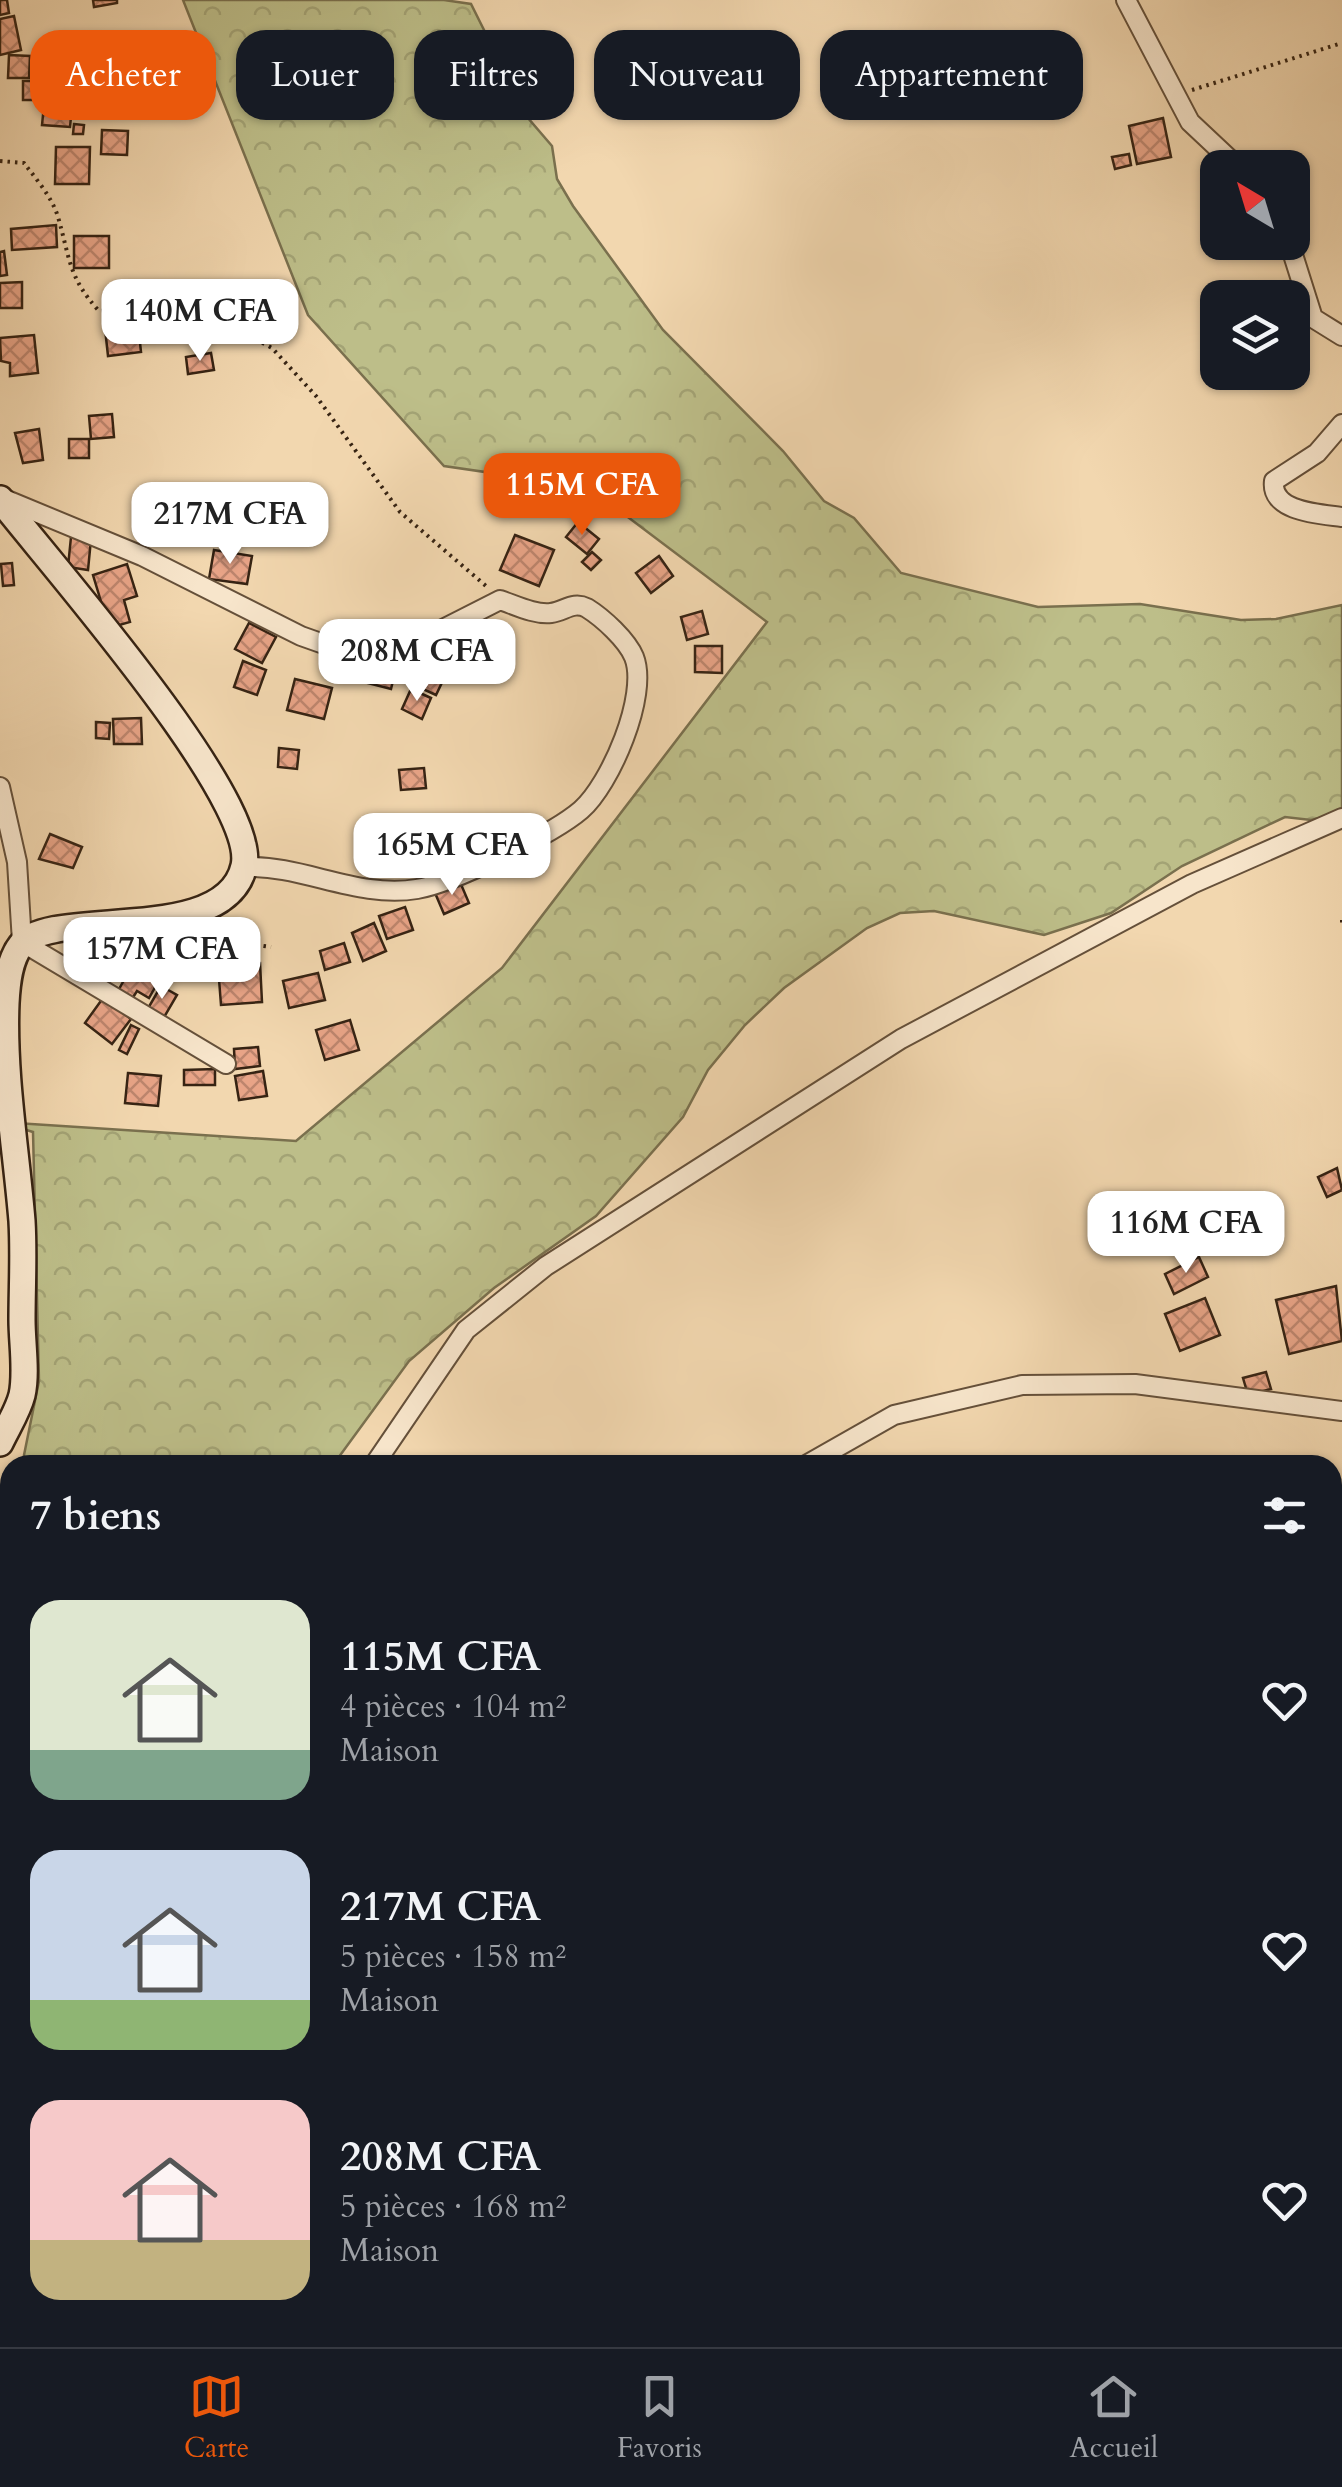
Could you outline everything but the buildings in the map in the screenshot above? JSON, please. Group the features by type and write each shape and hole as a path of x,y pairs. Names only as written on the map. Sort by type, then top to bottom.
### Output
{"street":[{"path":"1126,0 1173,96 1190,122 1220,150"},
{"path":"1295,260 1314,318 1342,336"},
{"path":"1342,424 1317,453 1274,481 1273,489 1279,500 1294,508 1342,517"},
{"path":"0,498 142,556 301,636 352,654 374,652 404,639 435,633 500,600 544,614 574,604 587,608 624,640 635,660 632,717 613,761 585,807 562,825 454,879 416,890 359,888 271,866 244,867"},
{"path":"0,498 150,684 204,762 242,840 244,867 228,892 199,909 157,922 43,930 22,942 12,960 6,1002 22,1226 22,1394 0,1444"},
{"path":"0,786 17,862 22,942"},
{"path":"381,1455 466,1330 546,1266 902,1039 1192,884 1342,818"},
{"path":"22,942 226,1064"},
{"path":"824,1455 894,1415 1022,1385 1135,1384 1342,1412"}],"path":[{"path":"1173,96 1342,43"},
{"path":"0,160 24,163 42,186 58,214 70,273 99,310 148,304 164,319 202,337 246,334 272,348 316,396 400,512 500,600"},
{"path":"199,909 217,929 250,944 272,947"}],"green space":[{"path":"183,0 444,0 471,4 484,30 414,30 414,120 530,120 552,146 557,179 573,206 663,330 783,451 824,501 854,518 901,573 1038,607 1140,604 1241,620 1276,619 1342,605 1342,813 1311,820 1285,817 1182,866 1111,913 1044,935 934,911 900,913 867,928 784,988 745,1025 708,1070 683,1117 596,1216 494,1288 409,1361 340,1455 24,1455 39,1381 33,1132 0,1122 296,1141 502,968 767,622 588,487 444,466 308,315 216,83 216,30 195,30"}]}
